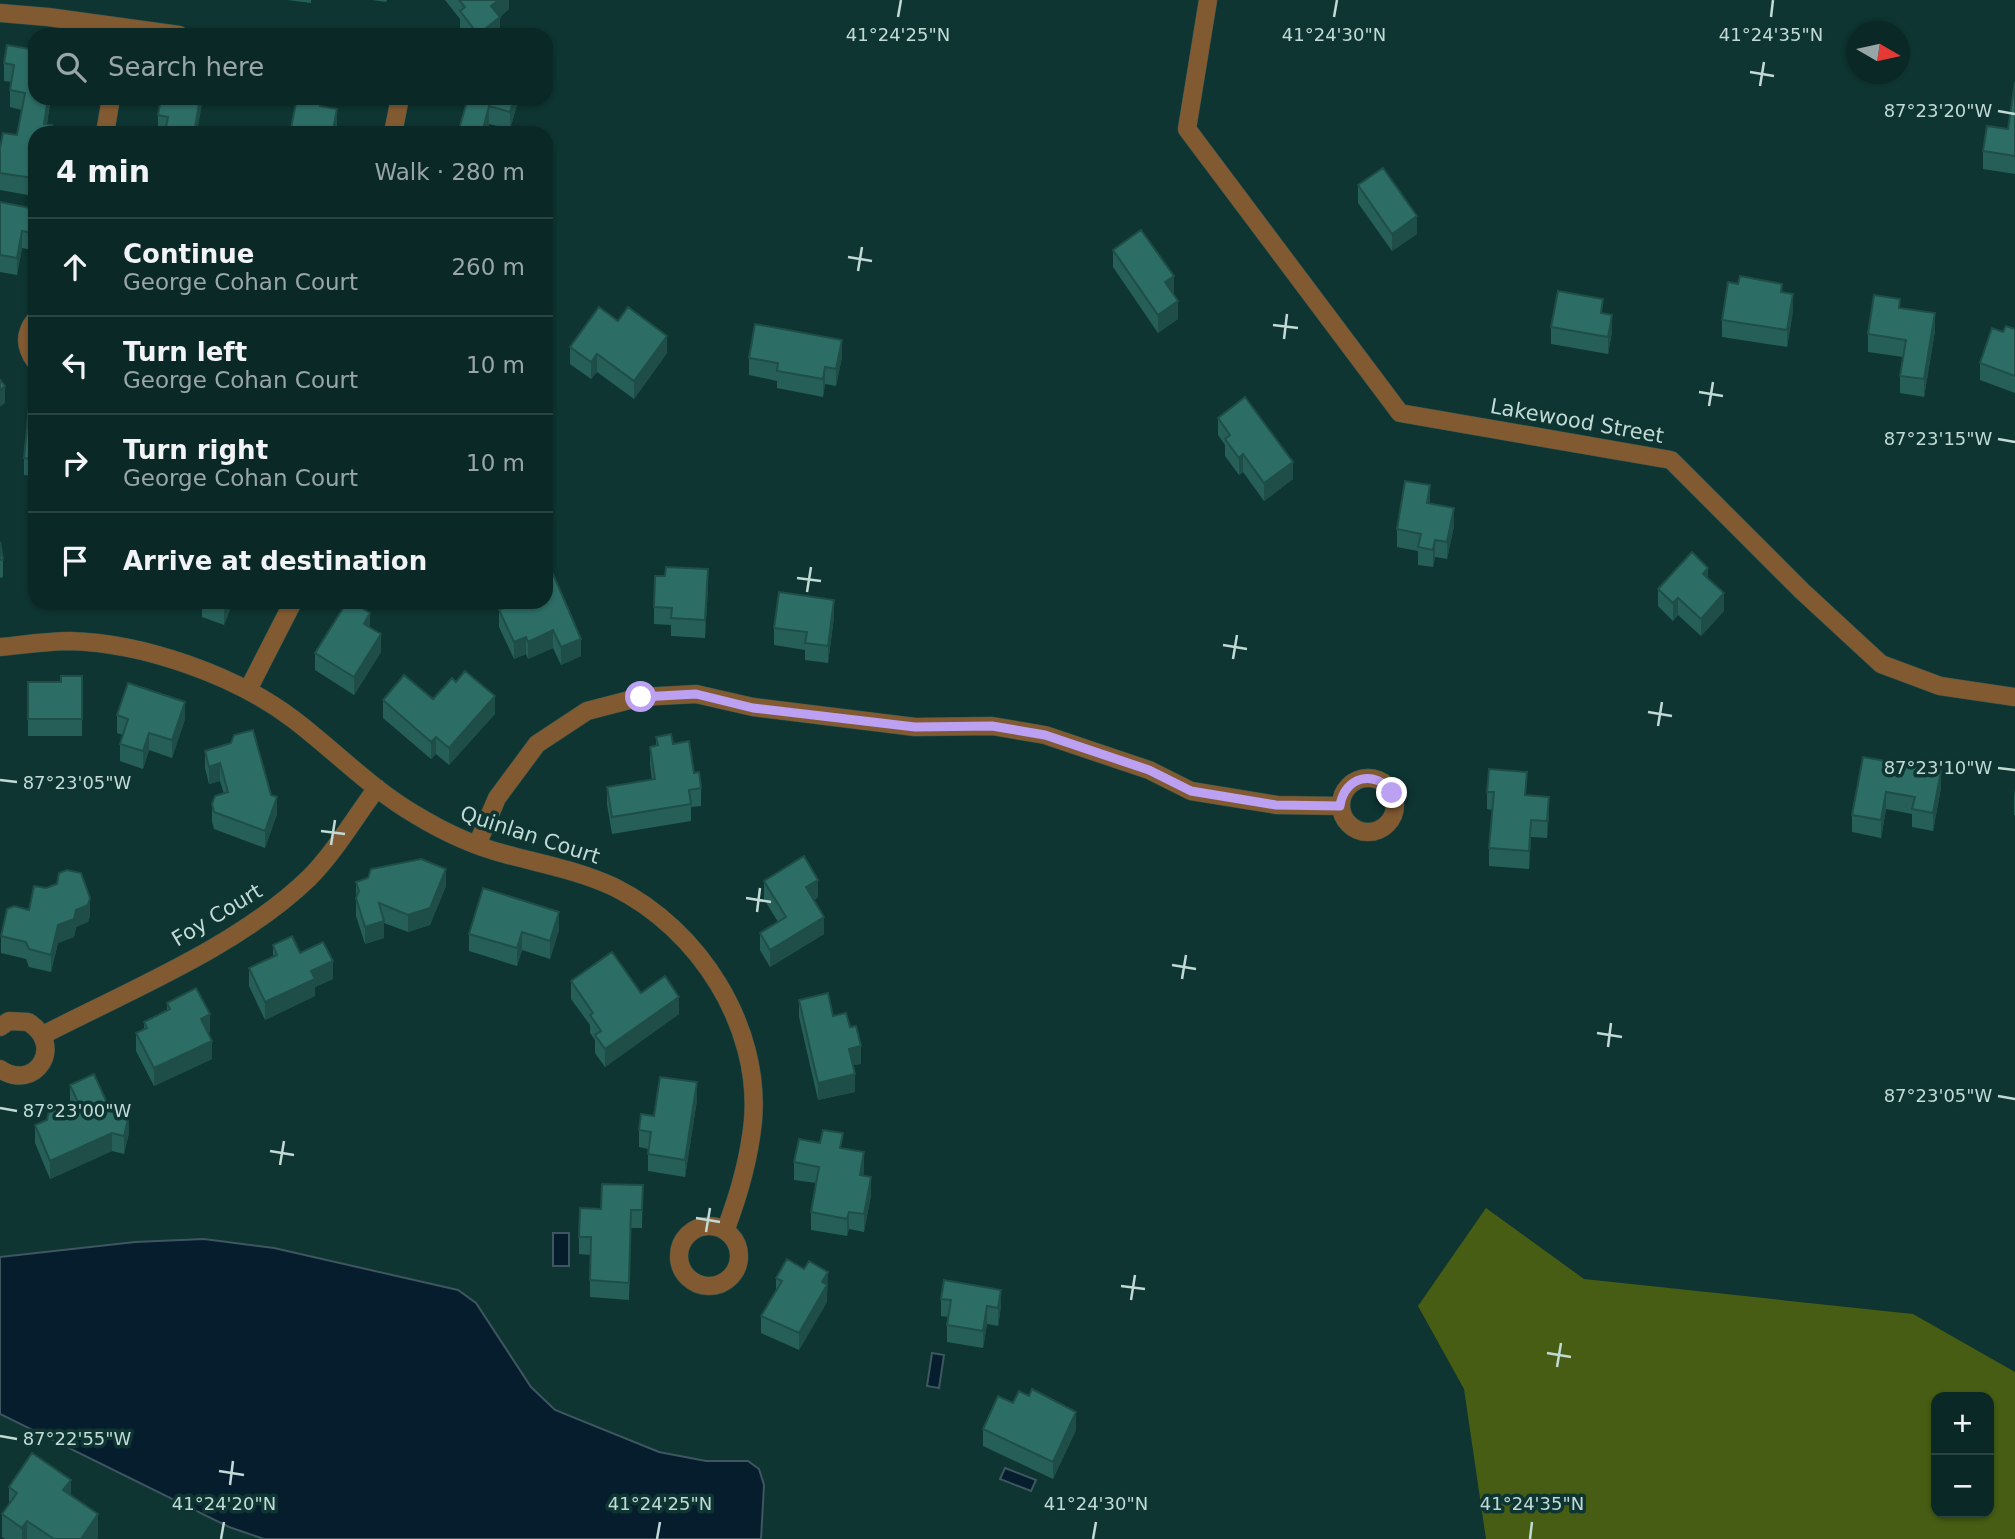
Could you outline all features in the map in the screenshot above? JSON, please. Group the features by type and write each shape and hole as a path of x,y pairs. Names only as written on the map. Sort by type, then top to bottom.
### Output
{"street":[{"name":"Lakewood Street","path":"1208,0 1187,129 1400,413 1671,460 1811,600 1881,664 1940,686 2015,697"},
{"path":"0,13 108,28"},
{"path":"106,126 110,105"},
{"path":"394,126 399,105"},
{"path":"248,690 289,609"},
{"name":"Quinlan Court","path":"0,648 71,641 124,649 169,659 248,690 289,716 377,788 429,823 477,845 565,869 615,888 672,928 702,957 733,1009 745,1048 752,1089 753,1118 748,1157 725,1231"},
{"path":"477,845 497,798 537,744 587,711 641,697 696,694 753,708 915,727 992,726 1045,735 1149,770 1191,791 1276,805 1340,806"},
{"name":"Foy Court","path":"43,1035 230,938 274,909 311,876 377,788"},
{"path":"0,1027 19,1020 37,1027 43,1035 46,1052 38,1068 23,1076 15,1076 0,1069"}],"green space":[{"path":"1486,1208 1584,1279 1913,1314 2015,1372 2015,1539 1486,1539 1464,1389 1418,1306"}],"water":[{"path":"553,1233 569,1233 569,1266 553,1266"},
{"path":"204,1239 274,1248 458,1290 476,1303 531,1387 555,1410 659,1452 706,1461 748,1461 759,1469 764,1485 761,1539 264,1539 229,1527 0,1414 0,1257 135,1242"},
{"path":"932,1353 944,1355 939,1388 927,1386"},
{"path":"1005,1468 1036,1480 1031,1491 1000,1479"}],"building":[{"path":"459,0 499,0 491,6 500,17 486,28 473,28 460,11 465,7"},
{"path":"7,45 28,49 28,105 47,105 44,124 52,125 28,126 28,177 0,173 3,133 17,135 25,93 10,90 14,65 4,63"},
{"path":"2015,82 2015,156 1983,151 1987,126 2008,129"},
{"path":"160,105 199,105 195,126 166,126 168,117 158,115"},
{"path":"296,105 320,105 337,109 334,126 291,126"},
{"path":"466,105 512,105 510,112 489,106 484,126 460,126"},
{"path":"1383,168 1417,216 1392,234 1358,185"},
{"path":"0,202 28,208 28,232 22,231 17,258 0,255"},
{"path":"1141,230 1174,276 1165,282 1178,301 1158,315 1113,250"},
{"path":"1740,276 1782,284 1781,292 1793,294 1787,330 1722,320 1728,282 1738,284"},
{"path":"1558,291 1603,299 1601,313 1612,315 1608,337 1551,327"},
{"path":"1874,295 1900,299 1899,308 1935,313 1924,379 1900,376 1906,340 1868,334"},
{"path":"599,307 618,321 628,307 667,336 634,381 597,354 591,362 570,347"},
{"path":"755,324 842,340 836,369 825,367 823,379 777,371 778,363 749,358"},
{"path":"2006,326 2015,329 2015,376 1980,363 1992,328 2003,332"},
{"path":"1245,397 1293,462 1264,483 1243,454 1239,458 1225,439 1230,435 1218,418"},
{"path":"28,417 28,458 24,458"},
{"path":"1405,481 1430,485 1427,503 1454,508 1447,542 1435,540 1433,550 1418,547 1421,534 1397,529"},
{"path":"1692,552 1708,568 1703,574 1724,593 1701,619 1678,598 1673,603 1658,589"},
{"path":"666,567 708,569 705,620 671,618 672,608 654,607 655,576 665,576"},
{"path":"553,574 581,639 561,647 553,630 528,642 526,637 514,642 499,610 553,609"},
{"path":"779,592 834,600 828,646 805,643 807,632 774,628"},
{"path":"343,609 363,609 370,613 364,624 381,634 354,677 315,653"},
{"path":"465,671 495,696 449,748 436,737 431,742 383,700 404,675 433,699 452,678 456,682"},
{"path":"61,676 82,676 82,719 28,719 28,682 61,682"},
{"path":"128,683 185,702 172,740 149,733 143,751 120,744 128,719 117,715"},
{"path":"253,730 271,795 277,797 265,831 214,812 212,804 215,796 228,792 220,763 209,767 205,751 231,743 234,735"},
{"path":"671,734 673,744 689,741 694,773 699,772 701,788 689,790 691,804 612,817 607,787 655,779 650,747 658,745 656,737"},
{"path":"1863,757 1941,771 1933,813 1912,809 1915,797 1886,792 1881,820 1852,815"},
{"path":"1489,769 1527,772 1525,795 1549,797 1547,821 1531,820 1529,851 1489,848 1494,792 1487,792"},
{"path":"804,856 818,880 806,887 824,917 770,950 760,933 786,917 764,881"},
{"path":"421,859 446,869 430,908 408,915 379,903 384,921 365,927 356,898 359,891 356,882 368,878 371,869"},
{"path":"67,870 81,873 90,898 88,905 76,910 74,919 58,925 51,955 29,949 26,942 1,936 7,909 14,906 29,910 34,886 46,888 57,884 59,873"},
{"path":"483,888 559,912 550,941 522,932 517,948 469,934"},
{"path":"292,936 300,953 323,942 333,961 311,971 315,979 265,1002 249,968 277,955 273,945"},
{"path":"612,952 641,993 665,976 679,997 605,1049 595,1035 601,1031 590,1015 593,1013 571,981"},
{"path":"196,988 210,1014 201,1019 212,1041 154,1068 136,1033 147,1028 144,1022 170,1009 167,1003"},
{"path":"828,993 833,1016 846,1013 850,1027 856,1026 861,1046 849,1049 855,1074 818,1083 799,1000"},
{"path":"94,1074 111,1112 129,1116 124,1136 112,1133 50,1161 35,1125 47,1120 49,1111 59,1107 83,1113 70,1085"},
{"path":"660,1077 697,1082 685,1160 648,1154 651,1132 639,1130 641,1114 654,1116"},
{"path":"823,1130 843,1133 840,1148 864,1152 860,1175 871,1177 864,1214 849,1212 847,1219 811,1212 819,1167 794,1162 799,1139 820,1143"},
{"path":"602,1184 643,1185 642,1210 631,1210 629,1283 590,1280 591,1237 579,1237 580,1208 601,1209"},
{"path":"787,1259 804,1269 809,1261 828,1272 822,1282 827,1285 799,1333 761,1316 782,1281 776,1278"},
{"path":"944,1280 1001,1290 998,1308 987,1306 983,1331 947,1325 951,1300 941,1299"},
{"path":"1032,1389 1076,1412 1053,1462 983,1429 998,1396 1013,1403 1019,1391 1029,1396"},
{"path":"32,1453 71,1480 63,1490 98,1514 81,1539 54,1539 27,1521 22,1528 2,1514 17,1493 9,1487"}],"route":[{"path":"641,697 696,694 753,708 915,727 992,726 1045,735 1149,770 1191,791 1276,805 1340,806 1342,797 1352,782 1370,777 1387,785 1392,793"}]}
